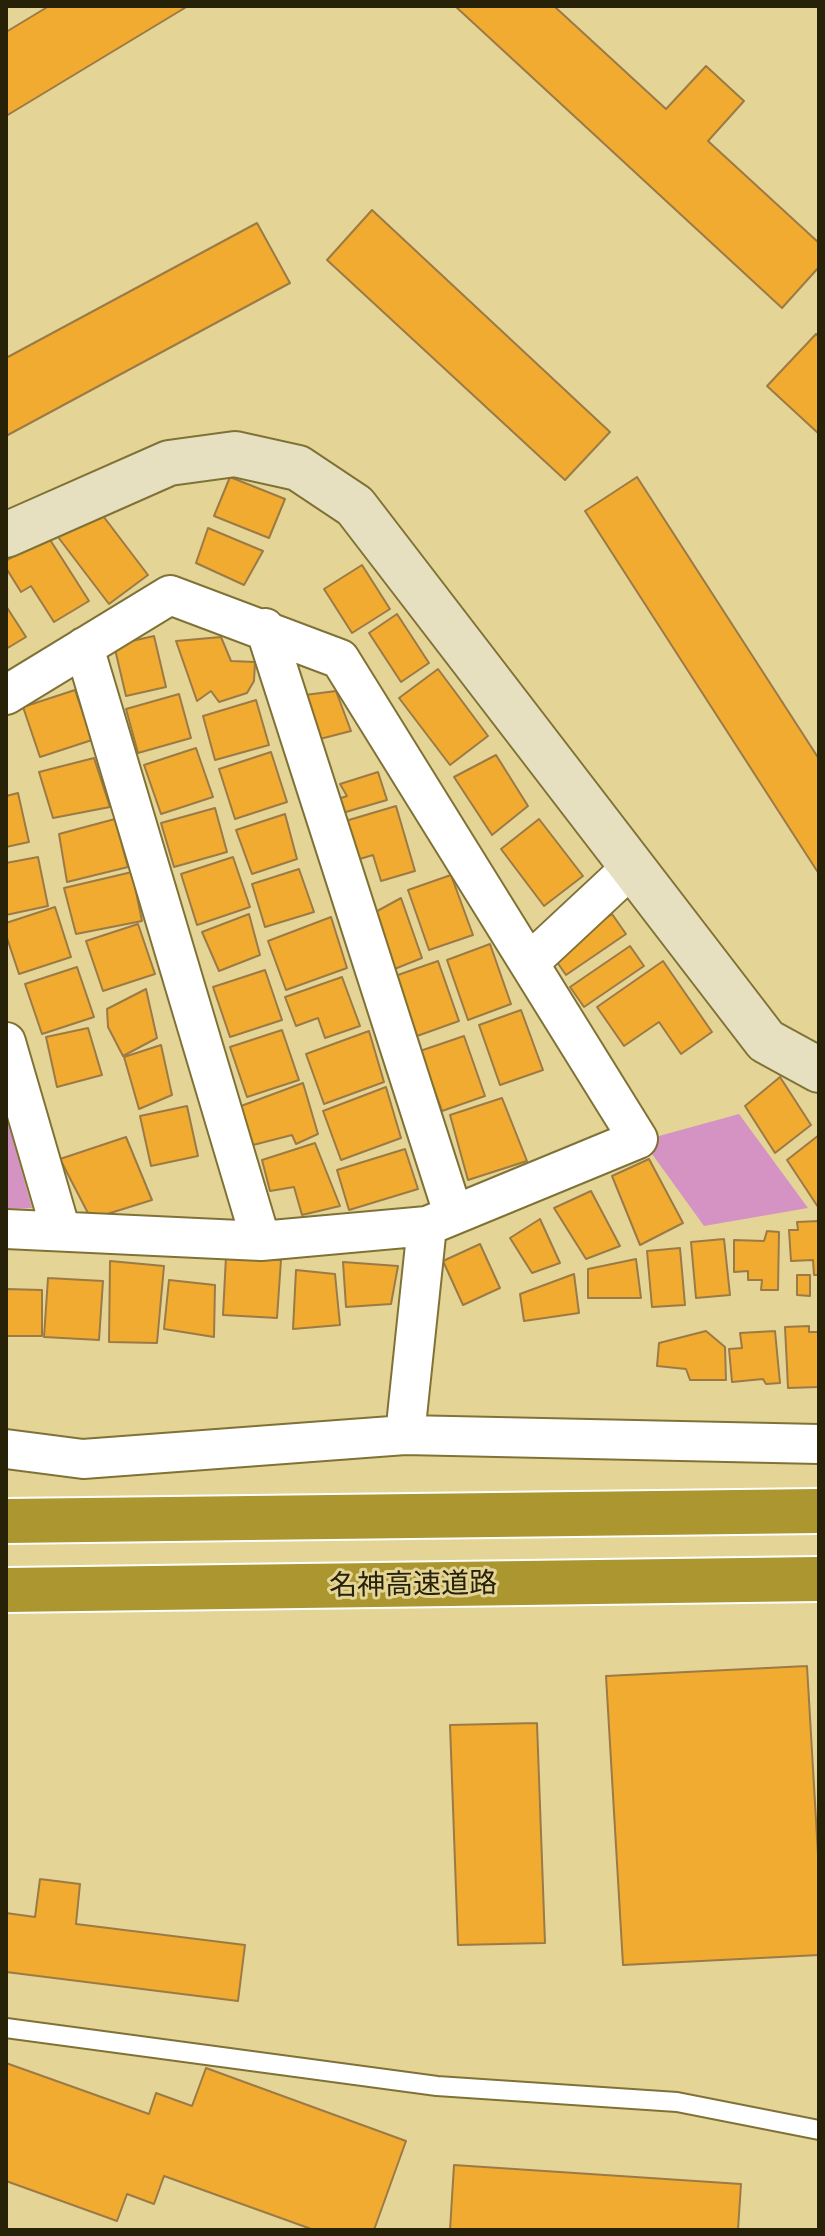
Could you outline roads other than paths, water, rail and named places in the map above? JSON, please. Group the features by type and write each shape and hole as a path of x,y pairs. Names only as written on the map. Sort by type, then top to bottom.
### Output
{"highway":[{"path":"6,1521 819,1511"},
{"name":"名神高速道路","path":"6,1590 819,1579"}],"street":[{"path":"6,535 169,463 235,454 298,468 355,506 766,1041 819,1070"},
{"path":"6,695 170,595 265,628 340,659 638,1139 440,1220 261,1241 6,1229"},
{"path":"265,628 440,1220 405,1435"},
{"path":"84,647 261,1241"},
{"path":"530,962 633,866"},
{"path":"6,1042 61,1231"},
{"path":"6,1449 83,1459 405,1435 819,1444"}],"lane":[{"path":"6,2028 437,2086 677,2102 819,2130"}]}
